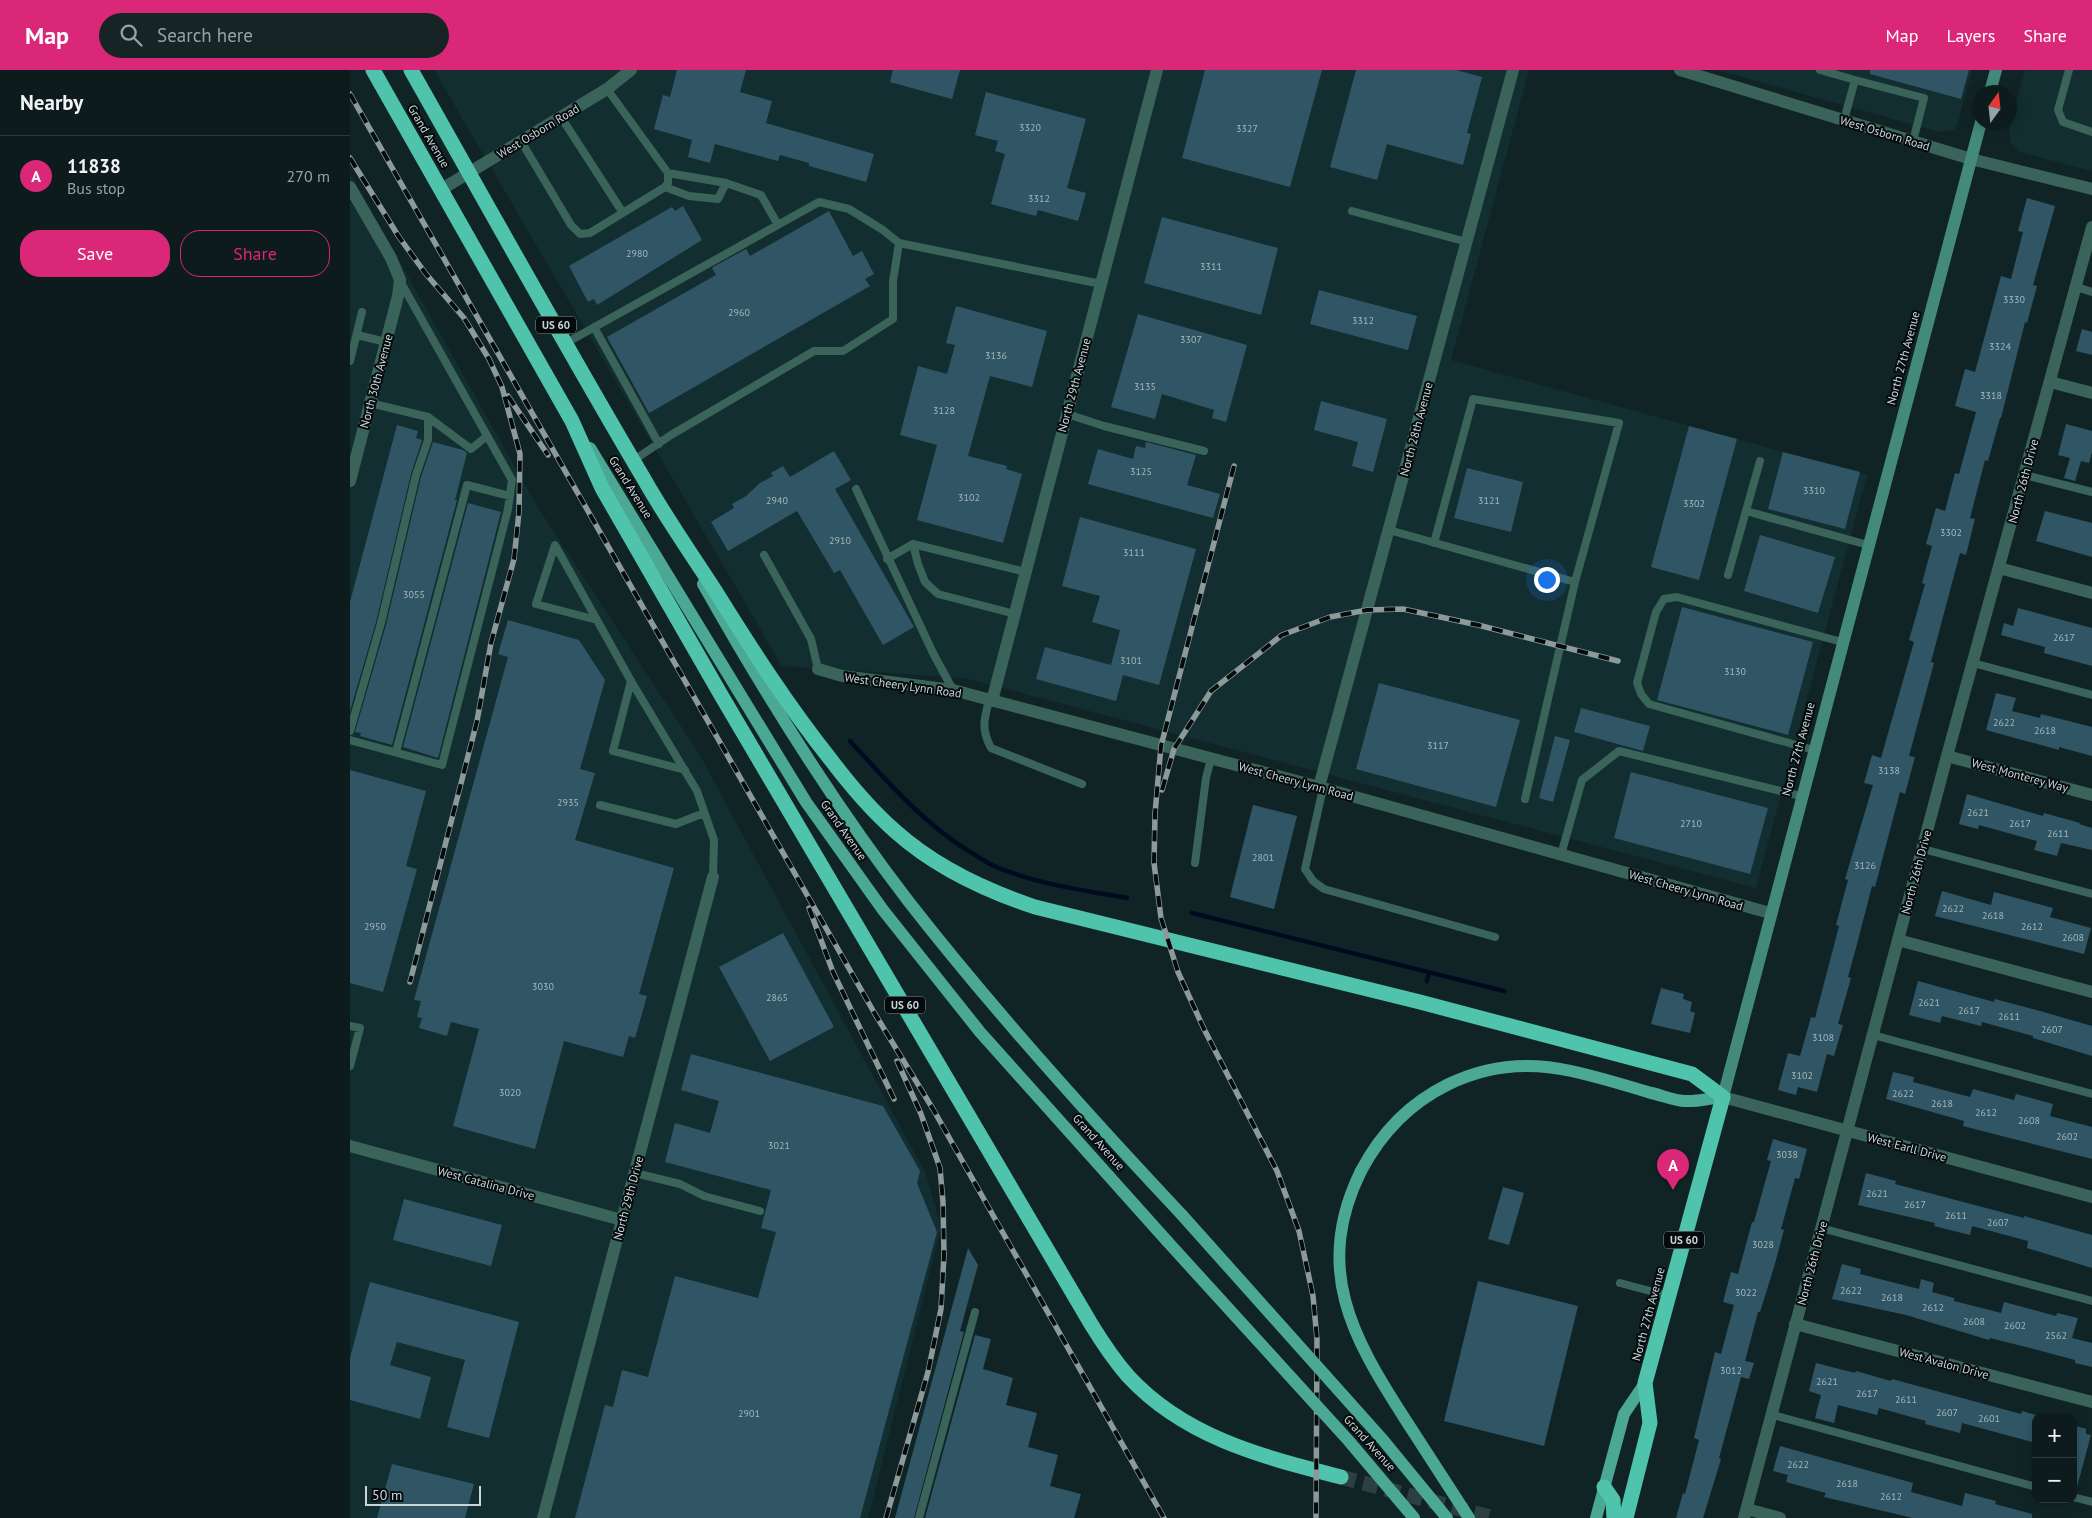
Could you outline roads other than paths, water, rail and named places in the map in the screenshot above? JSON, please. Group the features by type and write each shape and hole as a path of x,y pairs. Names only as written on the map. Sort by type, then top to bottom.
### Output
{"highway":[{"name":"Grand Avenue","path":"373,70 572,421"},
{"name":"Grand Avenue","path":"411,70 643,478"},
{"name":"US 60","path":"572,421 602,488 721,695 1091,1324 1114,1359 1144,1392 1162,1407 1210,1436 1256,1454 1341,1477"},
{"name":"US 60","path":"643,478 766,672 829,757 861,797 893,830 931,860 950,871 996,893 1035,907 1420,1002 1692,1074 1722,1097"},
{"name":"North 27th Avenue","path":"1626,1518 1650,1423 1645,1383 1722,1097"},
{"path":"1604,1487 1613,1500 1614,1518"}],"main road":[{"path":"1992,85 1996,70"},
{"name":"North 27th Avenue","path":"1722,1097 1979,130"},
{"name":"Grand Avenue","path":"572,421 778,758 837,846 895,926 945,990 1026,1084 1348,1440 1414,1518"},
{"name":"Grand Avenue","path":"643,478 754,674 881,864 976,986 1070,1094 1182,1215 1384,1440 1447,1518"},
{"path":"1469,1518 1374,1370 1356,1336 1350,1318 1340,1269 1341,1236 1349,1201 1361,1171 1380,1140 1408,1109 1443,1086 1490,1070 1544,1066 1684,1101 1722,1097"},
{"name":"North 27th Avenue","path":"1596,1518 1624,1414 1645,1383"}],"street":[{"name":"West Osborn Road","path":"442,190 606,89 631,70"},
{"name":"North 29th Avenue","path":"990,700 1015,614 1157,70"},
{"name":"North 28th Avenue","path":"1321,788 1514,70"},
{"name":"West Osborn Road","path":"1680,70 1714,75 1844,120 1971,159 2092,189"},
{"path":"350,187 391,258 400,280"},
{"name":"North 26th Drive","path":"1745,1514 1773,1415 1795,1324 1947,756 2092,226"},
{"name":"North 30th Avenue","path":"350,480 398,296 400,280"},
{"path":"2050,382 2092,393"},
{"path":"1999,568 2092,593"},
{"name":"West Cheery Lynn Road","path":"818,669 842,676 953,690 1321,788 1770,914"},
{"name":"West Monterey Way","path":"1947,756 2092,795"},
{"name":"North 29th Drive","path":"543,1518 713,877"},
{"path":"1898,940 2092,992"},
{"name":"West Earll Drive","path":"1722,1097 2092,1197"},
{"name":"West Catalina Drive","path":"350,1146 622,1220"},
{"name":"West Avalon Drive","path":"1795,1324 2092,1402"},
{"path":"1745,1514 1780,1518"}],"lane":[{"path":"1820,70 1924,98 1913,141"},
{"path":"2069,70 2058,110 2063,122 2092,132"},
{"path":"1844,120 1855,80"},
{"path":"521,142 571,225 580,234 590,233 664,188 668,183 668,173 606,89"},
{"path":"561,116 623,213"},
{"path":"668,173 726,184 762,195 778,225"},
{"path":"664,188 689,196 718,199 726,184"},
{"path":"566,343 819,202 849,209 883,230 899,243 1101,284"},
{"path":"1352,211 1467,242"},
{"path":"634,460 814,351 844,351 893,319 893,281 899,243"},
{"path":"350,740 442,765 508,509 512,480 400,280"},
{"path":"2076,287 2092,292"},
{"path":"350,361 362,312"},
{"path":"594,327 659,444"},
{"path":"357,335 386,342"},
{"path":"1434,543 1473,399 1619,423 1575,582 1525,798"},
{"path":"370,403 428,417 471,450 487,436"},
{"path":"1067,414 1104,426 1204,451"},
{"path":"350,731 381,623 416,475 428,440 428,417"},
{"path":"1728,574 1760,462"},
{"path":"2025,475 2092,492"},
{"path":"396,752 467,485 510,496"},
{"path":"856,489 887,559 953,690"},
{"path":"1746,511 1868,545"},
{"path":"1389,530 1575,582"},
{"path":"887,559 913,544 1026,572"},
{"path":"913,544 925,582 938,594 1015,614"},
{"path":"597,620 536,604 555,545 592,611 631,681 697,791 714,840 713,877"},
{"path":"764,555 811,639 818,669"},
{"path":"1814,750 1649,704 1641,694 1637,683 1656,612 1664,599 1677,597 1842,642"},
{"path":"1973,663 2092,695"},
{"path":"631,681 613,751 684,770"},
{"path":"990,700 984,720 984,735 991,748 1082,784"},
{"path":"1561,855 1582,780 1619,751 1801,796"},
{"path":"1195,863 1206,778 1211,759"},
{"path":"1321,788 1305,869 1313,881 1324,889 1495,937"},
{"path":"600,805 676,824 704,813"},
{"path":"1923,849 2092,894"},
{"path":"350,1026 360,1028 350,1066"},
{"path":"1873,1035 2092,1094"},
{"path":"634,1173 680,1184 704,1196 760,1211"},
{"path":"1821,1228 2092,1301"},
{"path":"1620,1283 1669,1296"},
{"path":"920,1518 975,1312"},
{"path":"1773,1415 2032,1486"},
{"path":"2077,1498 2092,1502"}],"waterway":[{"path":"850,741 920,813 950,839 987,863 1043,882 1127,898"},
{"path":"1192,913 1504,991"},
{"path":"1427,981 1429,972"}],"tunnel":[{"path":"1341,1477 1494,1518"}],"railway":[{"path":"350,94 875,1014 933,1109 1164,1518"},
{"path":"350,158 399,237 426,274 464,318 489,359 502,387 520,454 519,512 514,559 491,643 477,721 410,982"},
{"path":"508,396 548,455"},
{"path":"1234,466 1161,746 1155,814 1154,863 1161,918 1178,972 1204,1029 1277,1171 1299,1231 1313,1296 1317,1339 1316,1518"},
{"path":"1162,790 1174,749 1211,691 1282,635 1330,617 1367,610 1403,609 1478,625 1618,661"},
{"path":"809,908 833,972 894,1099"},
{"path":"886,1518 928,1372 941,1309 944,1255 940,1168 921,1114 897,1061"}],"place":[{"name":"11838","path":"1673,1190"}]}
